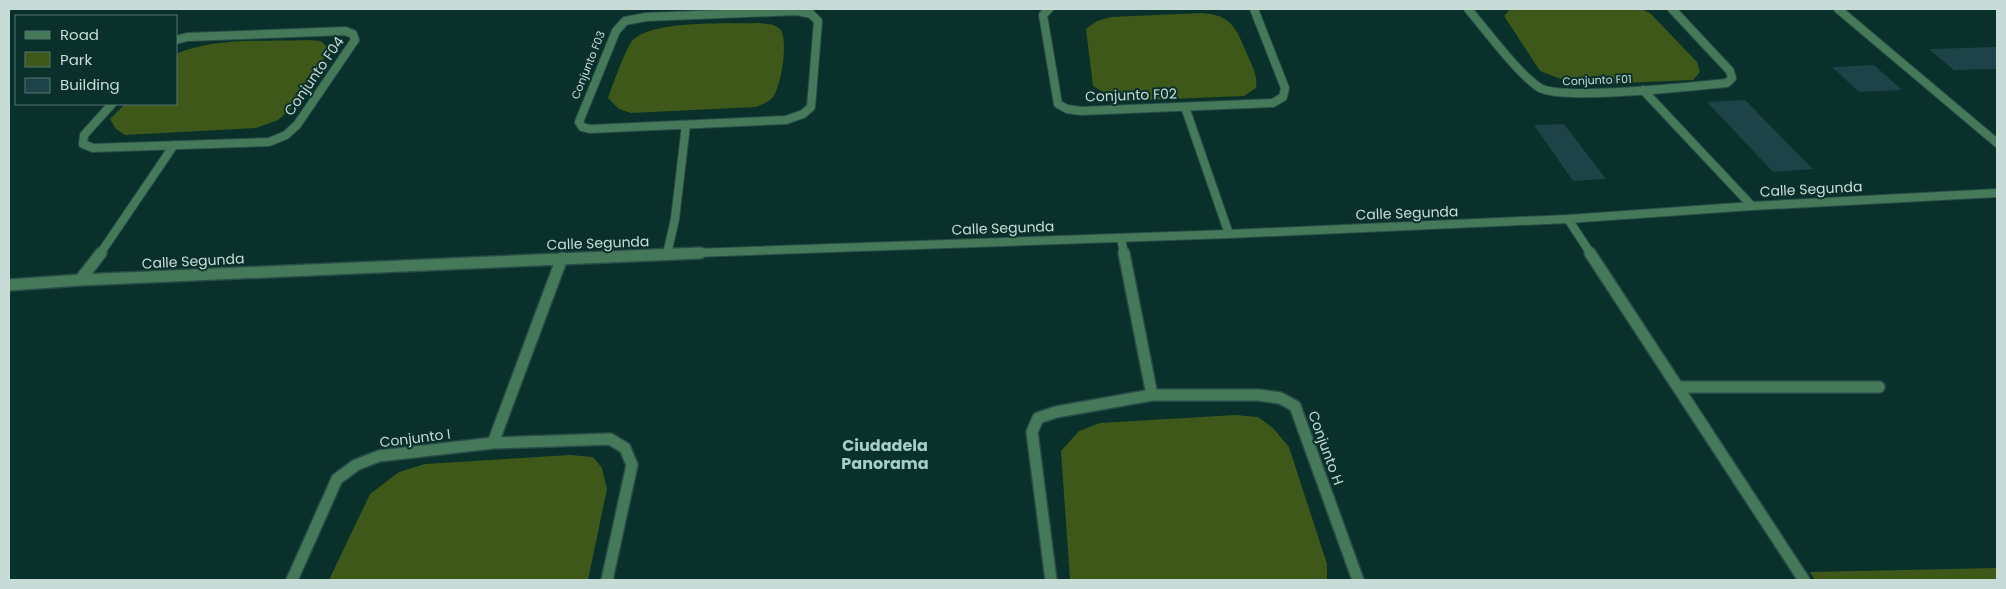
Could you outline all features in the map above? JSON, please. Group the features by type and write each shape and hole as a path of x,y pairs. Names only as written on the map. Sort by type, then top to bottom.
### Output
{"street":[{"name":"Conjunto F02","path":"1049,9 1043,15 1058,104 1067,109 1081,111 1273,103 1284,97 1285,88 1254,9"},
{"name":"Conjunto F01","path":"1468,9 1528,80 1542,89 1558,92 1643,90 1727,83 1732,78 1730,71 1672,9"},
{"path":"1838,9 1997,143"},
{"name":"Conjunto F03","path":"797,11 811,14 818,21 810,107 803,114 786,120 686,125 590,129 582,127 579,122 616,31 625,21 646,17 797,11"},
{"name":"Conjunto F04","path":"111,105 84,135 83,144 93,148 269,142 286,135 297,125 355,40 353,34 345,31 187,37 178,39"},
{"name":"Conjunto F01","path":"1643,90 1752,206"},
{"name":"Conjunto F02","path":"1185,107 1229,234"},
{"path":"666,254 675,219 686,125"},
{"path":"80,280 112,238 174,145"},
{"name":"Calle Segunda","path":"9,286 80,280 562,258 1568,220 1752,206 1997,193"},
{"path":"1568,220 1804,580"},
{"path":"1121,238 1152,394"},
{"path":"493,443 562,258"},
{"path":"1678,387 1879,387"},
{"name":"Conjunto H","path":"1051,580 1032,432 1038,418 1056,412 1152,394 1258,395 1280,398 1295,406 1358,580"},
{"name":"Conjunto I","path":"292,580 337,479 356,464 379,456 493,443 610,439 624,448 632,465 607,580"}],"green space":[{"path":"1510,9 1642,9 1651,14 1697,62 1700,72 1693,80 1577,85 1540,71 1504,16"},
{"path":"1201,13 1220,17 1232,24 1254,71 1256,88 1244,96 1124,101 1110,96 1093,86 1086,29 1097,21 1111,17"},
{"path":"758,23 778,27 783,34 784,42 779,84 773,97 765,103 756,107 631,113 619,109 608,98 631,43 644,33 693,24"},
{"path":"257,41 321,41 326,46 326,55 291,109 278,120 256,128 125,135 116,129 110,119 124,105 178,105 178,53 207,45"},
{"path":"1235,415 1258,417 1273,428 1289,447 1327,564 1327,580 1070,580 1061,451 1079,431 1100,423"},
{"path":"570,455 593,457 602,468 607,489 588,580 329,580 370,494 399,472 425,464"},
{"path":"1997,568 1997,580 1815,580 1810,572"}],"building":[{"path":"1996,47 1997,69 1954,70 1929,49"},
{"path":"1874,65 1902,90 1859,92 1832,67"},
{"path":"1745,100 1813,169 1773,172 1707,102"},
{"path":"1564,124 1606,179 1573,181 1534,125"}],"district":[{"name":"Ciudadela Panorama","path":"885,454"}]}
